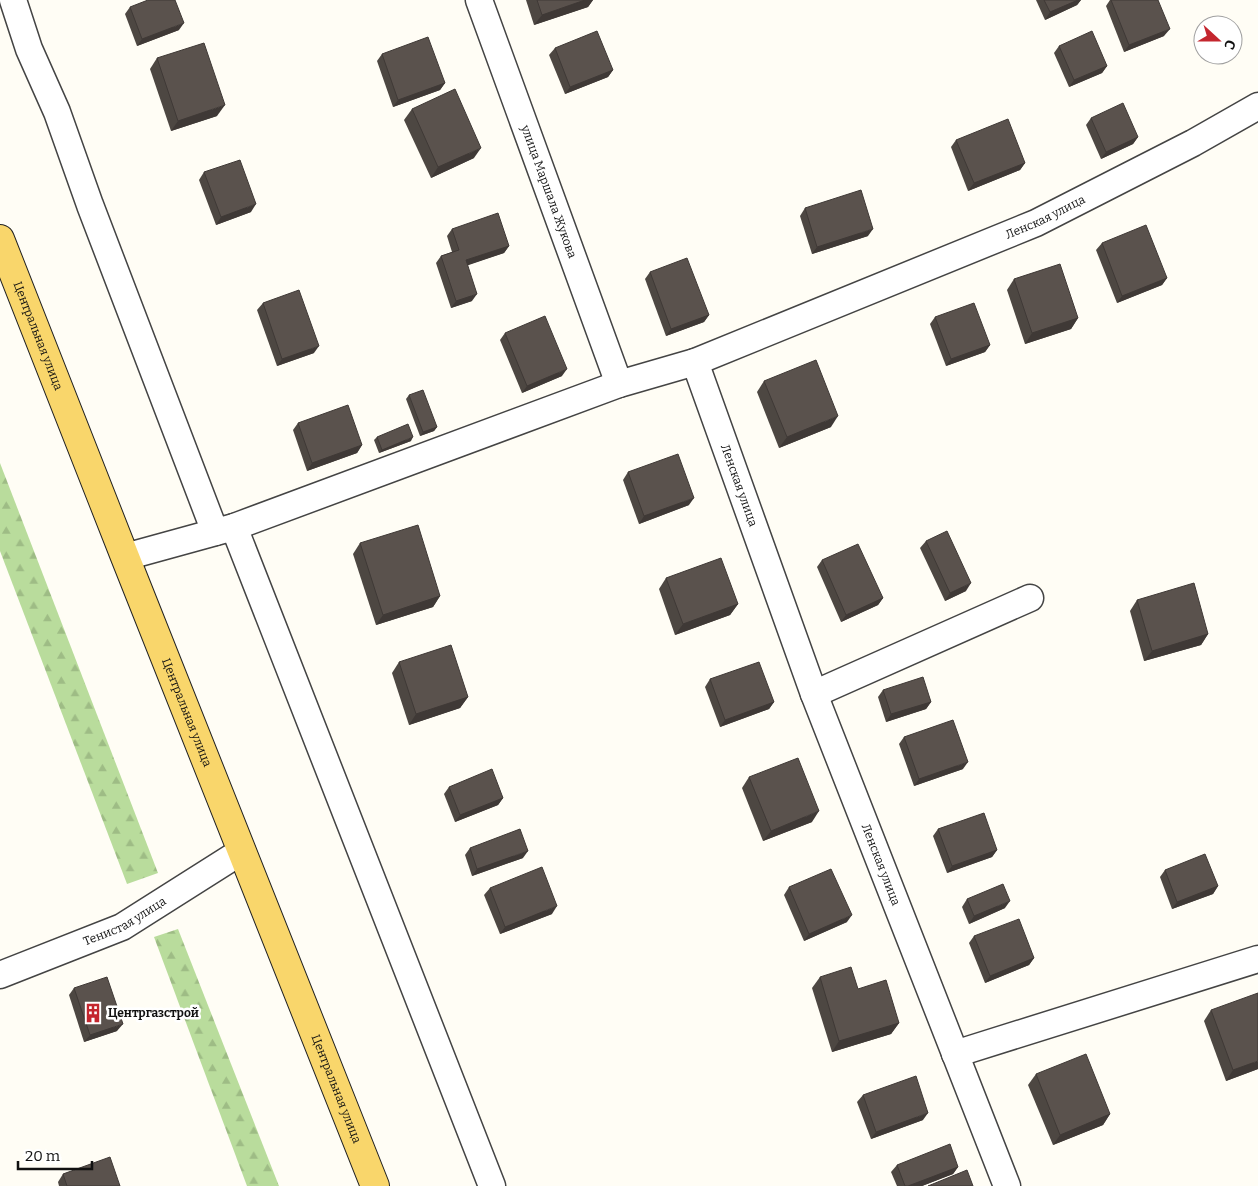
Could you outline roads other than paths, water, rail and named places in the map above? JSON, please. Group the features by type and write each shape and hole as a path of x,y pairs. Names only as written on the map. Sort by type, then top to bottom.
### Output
{"main road":[{"name":"Центральная улица","path":"0,239 376,1186"}],"street":[{"path":"13,0 29,49 57,112 90,205 492,1186"},
{"name":"улица Маршала Жукова","path":"478,0 619,384"},
{"name":"Ленская улица","path":"1007,1186 814,694 695,362 1036,222 1193,143 1258,106"},
{"path":"125,557 224,530 619,384 695,362"},
{"path":"814,694 1030,598"},
{"name":"Тенистая улица","path":"0,975 122,927 242,852"},
{"path":"955,1054 1258,959"}],"place":[{"name":"Центргазстрой","path":"93,1013"}]}
